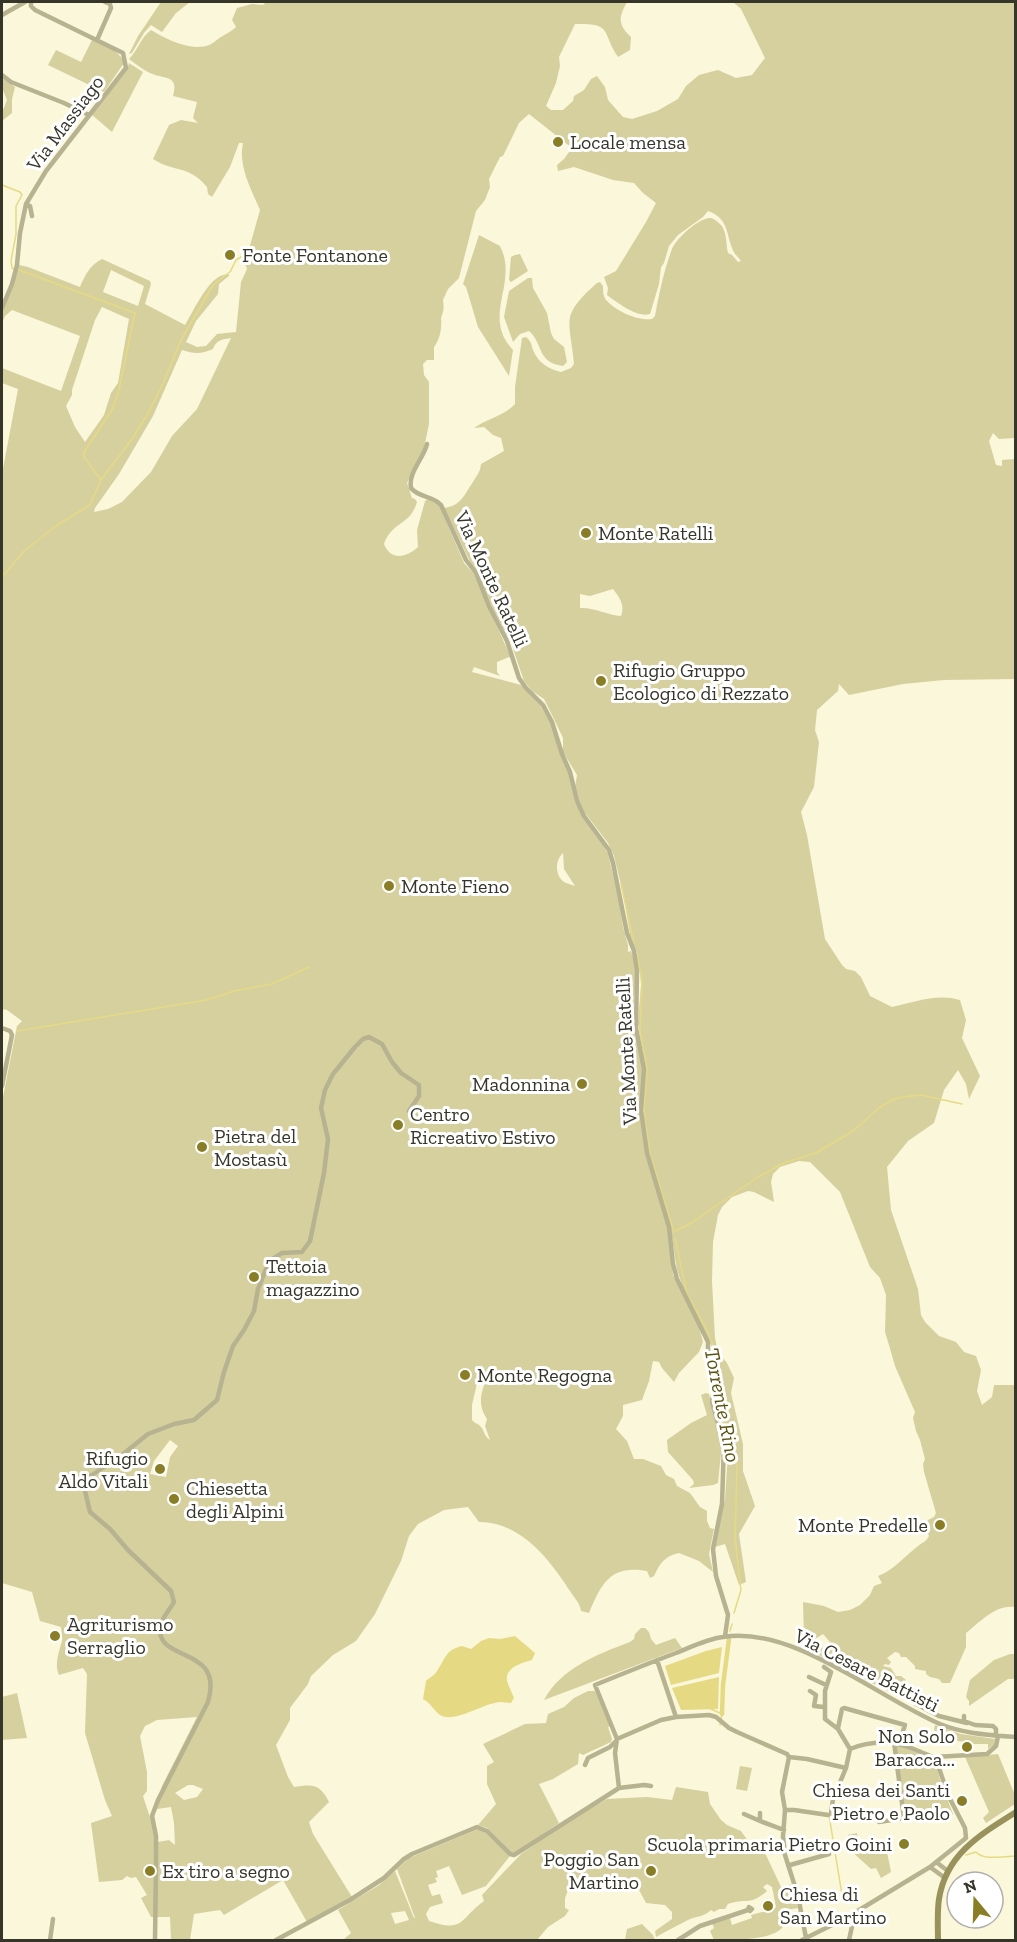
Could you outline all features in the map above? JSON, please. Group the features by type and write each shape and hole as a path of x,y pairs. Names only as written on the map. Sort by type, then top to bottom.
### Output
{"main road":[{"path":"949,1870 959,1854 973,1840 1016,1812"},
{"path":"938,1941 939,1901 945,1878"}],"street":[{"path":"2,15 25,2"},
{"path":"31,2 35,10 97,40 111,9 110,4 105,2"},
{"name":"Via Massiago","path":"2,308 17,265 26,204 46,171 126,68 123,53 97,40"},
{"path":"2,75 11,82 88,115"},
{"path":"26,204 30,206 32,216"},
{"name":"Via Monte Ratelli","path":"427,444 411,479 411,488 421,496 431,498 441,505 507,641 519,678 543,705 552,722 570,772 577,801 584,816 609,850 613,863 626,930 637,971 636,1028 644,1069 641,1110 646,1153 669,1227 677,1279 708,1342 708,1367 714,1387 712,1402 724,1444 722,1504 712,1549 716,1576 728,1615 725,1636"},
{"path":"2,1028 10,1031 12,1035 2,1086"},
{"path":"155,1941 156,1836 152,1816 208,1702 211,1681 203,1666 167,1645 162,1639 159,1630 161,1623 174,1602 171,1591 90,1512 85,1491 86,1479 148,1434 174,1424 194,1420 218,1400 233,1346 254,1311 258,1289 266,1269 274,1258 282,1253 303,1252 310,1241 321,1189 328,1138 321,1108 325,1090 345,1057 363,1039 369,1037 382,1044 401,1073 419,1085 419,1096 409,1111"},
{"name":"Via Cesare Battisti","path":"617,1739 595,1685 725,1636 751,1636 778,1641 848,1674 900,1705 940,1724 959,1730 1016,1737"},
{"path":"657,1660 676,1717"},
{"path":"785,1810 830,1815 833,1799 846,1768 850,1749 838,1729 825,1720 826,1685 831,1672 824,1667"},
{"path":"809,1677 826,1685"},
{"path":"810,1691 816,1695 814,1706 824,1707"},
{"name":"Via Cesare Battisti","path":"916,1704 939,1716 975,1725 993,1726 997,1736"},
{"path":"838,1729 844,1708 906,1725 896,1743 904,1818 879,1822"},
{"path":"585,1765 588,1758 610,1747 617,1739 649,1724 676,1717 712,1715 722,1720 729,1728 787,1754 789,1757 846,1768"},
{"name":"Via Cesare Battisti","path":"964,1716 967,1723"},
{"path":"850,1749 896,1743 934,1757 990,1753 996,1746 997,1736"},
{"path":"617,1739 615,1753 619,1788"},
{"path":"789,1757 782,1792 785,1810 784,1846 798,1896 805,1940 855,1913 930,1867 966,1838 934,1757"},
{"path":"276,1941 351,1900 384,1878 404,1858 477,1827 484,1829 510,1854 514,1855 619,1788 651,1786"},
{"path":"760,1813 760,1821"},
{"path":"744,1814 784,1830"},
{"path":"775,1847 784,1846"},
{"path":"790,1865 829,1854"},
{"path":"936,1862 945,1873"},
{"path":"930,1867 945,1874"},
{"path":"678,1941 700,1926 748,1910"},
{"path":"849,1941 855,1913"},
{"path":"847,1917 851,1932"},
{"path":"50,1941 53,1919"}],"shaded area":[{"path":"161,2 190,2 176,13 162,32 151,25 129,54 138,36"},
{"path":"266,2 627,2 622,12 621,24 631,37 630,50 618,57 601,27 575,24 559,57 560,66 556,83 546,106 551,110 563,110 573,101 574,96 584,90 591,79 597,76 605,87 608,100 623,117 632,119 657,111 678,99 686,86 699,75 718,70 736,78 752,75 765,58 741,9 733,2 1015,2 1015,438 999,439 993,433 989,441 996,465 1002,466 1002,460 1015,459 1015,679 944,680 903,684 849,695 839,684 838,691 817,710 815,730 819,742 814,787 801,812 825,939 842,965 846,969 855,971 861,977 870,996 892,1007 926,999 952,998 960,1000 966,1020 962,1038 980,1076 969,1099 966,1084 958,1070 944,1090 934,1123 908,1141 887,1167 891,1210 918,1289 921,1315 925,1322 939,1336 956,1342 964,1352 976,1356 981,1370 977,1391 982,1405 992,1397 994,1385 1015,1385 1015,1607 995,1611 966,1633 966,1647 950,1683 942,1683 939,1679 926,1674 926,1671 915,1669 906,1657 901,1657 895,1652 887,1658 891,1662 889,1665 883,1666 891,1668 896,1676 901,1676 906,1680 891,1693 815,1653 830,1642 823,1634 812,1641 804,1641 803,1602 824,1606 838,1612 860,1605 870,1595 874,1586 882,1583 878,1576 894,1567 927,1540 929,1536 925,1528 928,1520 936,1513 924,1472 925,1459 913,1418 915,1412 895,1366 885,1332 886,1295 880,1278 870,1267 840,1192 810,1162 799,1161 780,1167 773,1174 771,1182 774,1202 748,1191 732,1197 718,1215 713,1242 712,1281 715,1338 718,1352 727,1363 734,1378 731,1393 743,1444 743,1471 755,1506 739,1534 746,1582 739,1585 725,1544 715,1547 725,1499 728,1453 715,1404 717,1387 711,1360 712,1347 684,1290 677,1270 670,1224 653,1167 668,1228 673,1275 699,1327 703,1342 699,1352 679,1373 674,1382 659,1362 653,1361 642,1400 623,1405 623,1416 616,1429 627,1441 634,1459 643,1459 661,1466 666,1475 674,1479 677,1486 690,1493 700,1507 707,1511 707,1521 710,1528 714,1529 709,1554 713,1572 699,1561 679,1553 664,1561 654,1576 650,1578 647,1571 616,1573 609,1578 598,1593 589,1613 581,1611 562,1579 532,1544 508,1528 479,1522 468,1507 444,1510 418,1524 409,1536 401,1561 375,1614 356,1641 333,1655 311,1676 308,1684 290,1708 290,1720 276,1745 294,1787 315,1787 329,1802 309,1822 313,1834 352,1897 307,1922 283,1880 224,1915 220,1910 194,1914 190,1940 171,1940 170,1917 151,1917 141,1898 147,1895 136,1877 127,1876 122,1880 99,1882 91,1823 112,1816 85,1733 87,1674 83,1668 59,1675 57,1662 62,1639 61,1627 40,1621 32,1592 2,1583 2,1102 17,1026 22,1021 2,1009 2,474 18,389 2,383 2,368 61,391 80,336 12,310 5,316 2,323 2,312 19,265 80,287 88,271 102,259 150,281 145,304 185,325 210,285 223,275 230,275 219,284 218,294 196,321 186,342 197,347 206,346 217,334 236,332 241,282 247,269 245,263 260,210 244,169 243,143 239,143 230,167 212,197 208,194 207,187 194,175 153,159 169,125 181,120 198,123 193,118 197,102 173,96 172,81 147,72 129,59 151,30 179,44 202,47 212,44 236,27 232,20 237,8 252,4 263,5","holes":["529,114 572,148 557,165 558,171 574,167 613,180 634,183 656,203 616,271 604,277 608,288 607,295 617,302 639,314 650,314 659,284 661,267 669,246 678,235 708,211 721,219 732,248 741,261 738,262 728,253 724,229 717,221 711,218 700,221 688,229 672,249 655,316 652,319 633,317 615,308 605,298 600,282 585,294 572,312 570,328 574,364 571,368 561,372 548,367 538,358 528,338 522,338 515,404 506,412 474,428 484,427 493,435 501,438 504,451 481,464 478,474 462,499 444,508 511,643 524,681 532,691 544,699 563,738 563,752 577,775 575,787 579,801 585,813 608,843 614,856 630,935 637,953 640,971 638,1023 646,1069 643,1105 647,1146 640,1106 643,1070 633,1020 636,976 634,959 631,951 628,952 608,854 575,802 568,771 550,721 540,705 521,685 472,672 474,667 500,676 497,672 497,662 511,658 474,574 464,563 439,505 428,499 425,501 417,530 418,547 409,554 395,555 384,544 392,531 414,510 417,502 412,498 407,483 424,448 429,424 429,382 424,375 423,364 427,360 434,360 434,347 441,329 443,300 448,289 459,278 476,211 485,200 490,187 489,179 519,123","111,270 144,286 138,306 103,292","102,307 129,319 118,383 111,393 104,415 85,442 75,427 66,406 95,320","231,338 197,409 172,436 151,472 122,502 108,509 94,512 153,416 182,350 194,353 205,352 213,349 218,342","613,589 621,602 621,616 580,608 580,594 590,596","563,853 564,869 575,886 559,877 558,860","479,1375 485,1375 487,1377 481,1403 487,1419 485,1426 490,1440 480,1426 472,1420 472,1405","170,1440 178,1446 170,1457 166,1477 150,1474 154,1461","197,1717 162,1786 157,1809 171,1807 175,1845 169,1840 158,1842 143,1796 147,1791 147,1772 140,1736 145,1726 157,1720","188,1785 193,1785 203,1789 197,1797 184,1800 175,1793"]},
{"path":"92,40 115,51 124,63 104,92 48,65 56,50 81,62"},
{"path":"129,63 143,72 112,132 91,114 127,69"},
{"path":"4,79 15,87 12,113 2,121 2,110 7,100 2,88"},
{"path":"479,235 500,246 505,260 506,273 500,325 504,337 513,350 509,376 478,327 466,287 463,284"},
{"path":"520,254 528,271 511,282 509,280 511,257"},
{"path":"528,278 532,278 533,288 547,313 554,339 564,347 567,362 563,366 554,364 544,357 534,336 529,331 520,334 513,342 504,317 509,291"},
{"path":"709,1394 722,1443 718,1483 689,1488 694,1484 693,1480 668,1452 667,1440 707,1415 701,1395"},
{"path":"641,1628 649,1632 656,1645 675,1638 682,1648 544,1700 551,1689 570,1671 593,1657 630,1642"},
{"path":"515,1636 535,1653 532,1660 518,1665 508,1674 508,1684 514,1698 511,1703 494,1703 462,1715 446,1717 440,1715 423,1699 426,1681 436,1672 446,1655 452,1650 462,1646 471,1649 489,1638 500,1639"},
{"path":"722,1647 719,1673 671,1685 665,1666"},
{"path":"1015,1654 1015,1679 1008,1679 969,1706 966,1697 970,1680 994,1660"},
{"path":"719,1677 718,1709 681,1710 672,1688"},
{"path":"588,1691 595,1691 611,1726 608,1727 611,1742 583,1755 579,1753 578,1764 553,1779 539,1784 559,1823 515,1853 510,1852 487,1828 478,1825 496,1804 487,1784 487,1766 494,1762 483,1744 525,1724 546,1723 548,1714 564,1707 574,1698"},
{"path":"17,1693 27,1738 2,1740 2,1697"},
{"path":"935,1725 961,1734 995,1739 994,1745 988,1749 988,1744 952,1740 934,1730"},
{"path":"895,1745 900,1745 935,1761 953,1814 945,1816 937,1814 906,1820"},
{"path":"998,1754 1015,1795 1015,1804 986,1823 983,1818 989,1812 965,1757"},
{"path":"740,1766 752,1768 747,1791 736,1789"},
{"path":"676,1787 708,1792 710,1804 721,1820 741,1831 748,1841 766,1855 782,1889 791,1884 798,1908 782,1911 785,1920 783,1927 766,1936 742,1939 714,1940 710,1931 714,1928 712,1923 730,1918 732,1925 752,1918 751,1915 774,1909 776,1907 772,1887 767,1884 763,1887 767,1891 756,1899 734,1902 728,1904 725,1909 714,1912 711,1910 656,1937 655,1931 672,1919 672,1912 665,1905 646,1903 638,1888 619,1877 598,1884 583,1883 569,1888 565,1898 565,1908 569,1910 565,1916 548,1927 537,1940 343,1940 351,1933 338,1910 379,1885 395,1871 415,1918 397,1869 409,1858 478,1829 484,1831 510,1856 486,1886 462,1895 449,1866 436,1871 437,1882 428,1885 432,1896 440,1894 443,1903 430,1907 426,1914 429,1921 456,1925 484,1901 482,1895 521,1854 571,1819 607,1799 647,1797 672,1800","holes":["405,1911 409,1920 395,1924 391,1913"]},
{"path":"857,1833 859,1847 885,1842 891,1872 881,1878 876,1868 871,1869 849,1849 848,1835"},
{"path":"642,1924 655,1940 625,1940 627,1929"}],"waterway":[{"path":"2,185 22,195 16,206 16,234 11,261 14,269"},
{"path":"231,270 236,260 246,254"},
{"path":"19,270 135,313 118,394 112,410 84,452 84,457 101,480"},
{"path":"2,577 24,551 56,526 90,505 101,480 147,415 181,340 213,285 231,271"},
{"path":"621,884 634,944"},
{"path":"637,955 642,981 640,1032 647,1069 645,1120 650,1155 674,1232"},
{"path":"17,1031 207,1000 234,991 272,984 309,967"},
{"name":"Torrente Rino","path":"676,1231 758,1177 784,1163 816,1153 853,1131 879,1108 892,1100 921,1095 962,1104"},
{"name":"Torrente Rino","path":"675,1238 687,1294 714,1348 723,1418 736,1458 735,1538 741,1590 734,1613"},
{"name":"Torrente Rino","path":"730,1631 732,1624"},
{"name":"Torrente Rino","path":"722,1714 729,1639"},
{"name":"Torrente Rino","path":"711,1709 722,1714 720,1725"},
{"path":"829,1815 843,1901"},
{"path":"966,1855 976,1852 989,1857 1016,1856"}],"place":[{"name":"Locale mensa","path":"558,142"},
{"name":"Fonte Fontanone","path":"230,255"},
{"name":"Monte Ratelli","path":"586,533"},
{"name":"Rifugio Gruppo Ecologico di Rezzato","path":"601,681"},
{"name":"Monte Fieno","path":"389,886"},
{"name":"Madonnina","path":"582,1084"},
{"name":"Centro Ricreativo Estivo","path":"398,1125"},
{"name":"Pietra del Mostasù","path":"202,1147"},
{"name":"Tettoia magazzino","path":"254,1277"},
{"name":"Monte Regogna","path":"465,1375"},
{"name":"Rifugio Aldo Vitali","path":"160,1469"},
{"name":"Chiesetta degli Alpini","path":"174,1499"},
{"name":"Monte Predelle","path":"940,1525"},
{"name":"Agriturismo Serraglio","path":"55,1636"},
{"name":"Non Solo Baracca...","path":"967,1747"},
{"name":"Chiesa dei Santi Pietro e Paolo","path":"962,1801"},
{"name":"Scuola primaria Pietro Goini","path":"904,1844"},
{"name":"Ex tiro a segno","path":"150,1871"},
{"name":"Poggio San Martino","path":"651,1871"},
{"name":"Chiesa di San Martino","path":"768,1906"}]}
